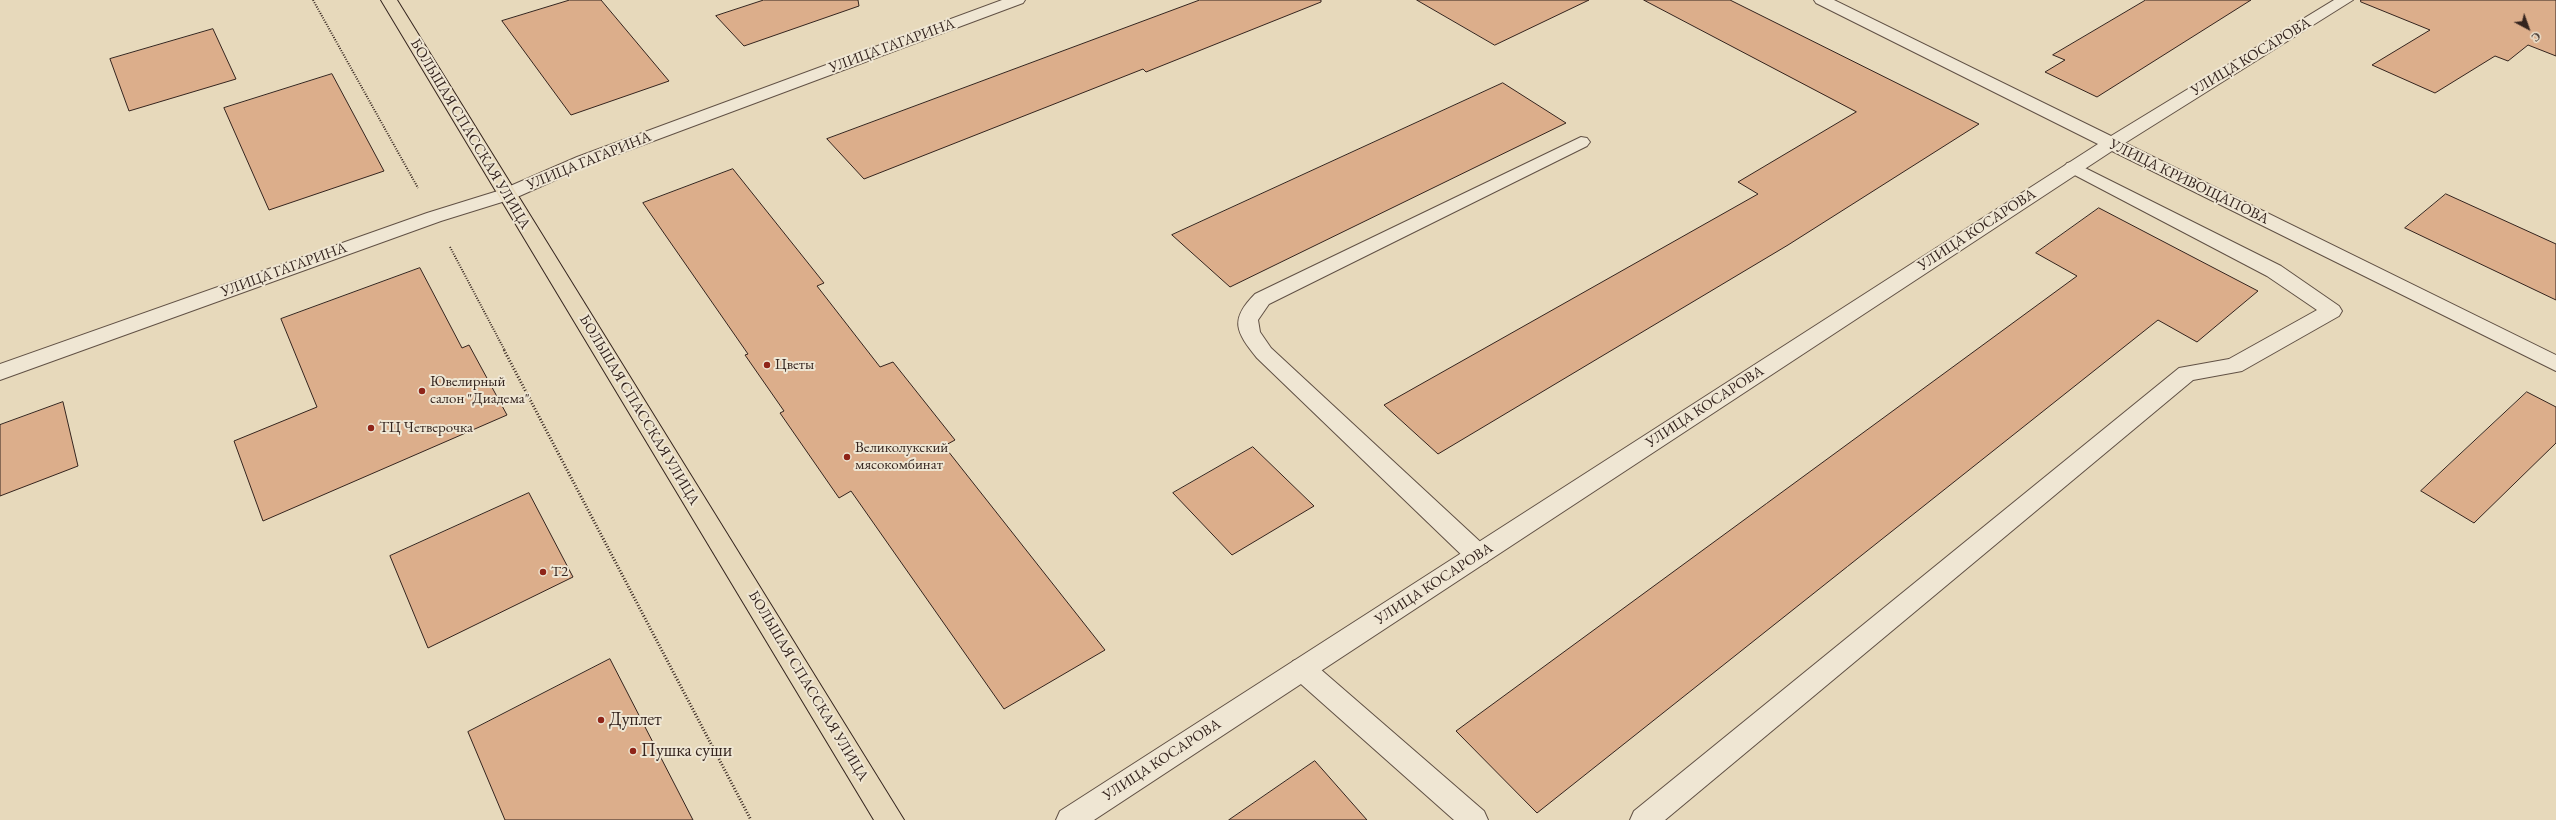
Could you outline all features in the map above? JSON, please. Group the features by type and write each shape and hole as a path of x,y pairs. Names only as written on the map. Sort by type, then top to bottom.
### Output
{"main road":[{"name":"БОЛЬШАЯ СПАССКАЯ УЛИЦА","path":"389,0 890,820"}],"street":[{"name":"УЛИЦА ГАГАРИНА","path":"0,372 434,217 508,194 583,161 1017,0"},
{"name":"УЛИЦА КРИВОЩАПОВА","path":"1822,0 2556,364"},
{"name":"УЛИЦА КОСАРОВА","path":"1070,820 2110,143 2345,0"},
{"path":"1478,555 1264,353 1251,337 1246,323 1248,312 1262,299 1581,142"},
{"path":"1644,820 2187,373 2234,366 2332,311 2274,271 2074,167"},
{"path":"1302,669 1474,820"}],"path":[{"path":"313,0 434,217 751,820"}],"building":[{"path":"570,0 601,0 669,81 571,115 502,21"},
{"path":"764,0 858,0 859,6 744,46 716,16"},
{"path":"1200,0 1321,0 1321,2 1146,72 1143,69 864,179 827,139"},
{"path":"1417,0 1589,0 1495,45"},
{"path":"1644,0 1730,0 1979,124 1788,245 1438,454 1384,405 1758,194 1738,182 1856,112"},
{"path":"2146,0 2251,0 2097,97 2045,72 2065,60 2053,55"},
{"path":"2361,0 2556,0 2556,56 2528,45 2508,61 2495,56 2435,93 2372,65 2430,30 2361,2"},
{"path":"213,29 236,79 129,111 110,59"},
{"path":"332,74 384,171 269,210 224,108"},
{"path":"1503,83 1566,123 1230,287 1172,235"},
{"path":"733,169 824,283 817,286 880,367 893,362 955,440 944,446 1105,650 1004,709 851,491 839,498 780,413 784,411 745,355 748,354 643,203"},
{"path":"2446,194 2556,244 2556,300 2405,228"},
{"path":"2099,208 2258,291 2197,342 2158,320 1537,813 1456,731 2077,276 2036,253"},
{"name":"ТЦ Четверочка","path":"420,268 462,348 469,345 507,415 263,521 234,441 317,407 281,319"},
{"path":"2527,392 2556,407 2556,443 2474,523 2421,491"},
{"path":"63,402 78,466 0,496 0,425"},
{"path":"1253,447 1314,506 1232,555 1173,493"},
{"path":"529,493 573,577 428,648 390,556"},
{"path":"610,659 693,820 505,820 468,732"},
{"path":"1315,761 1367,820 1229,820"}],"place":[{"name":"Цветы","path":"767,365"},
{"name":"Ювелирный салон \"Диадема\"","path":"422,391"},
{"name":"ТЦ Четверочка","path":"371,428"},
{"name":"Великолукский мясокомбинат","path":"847,457"},
{"name":"T2","path":"543,572"},
{"name":"Дуплет","path":"601,720"},
{"name":"Пушка суши","path":"633,751"}]}
